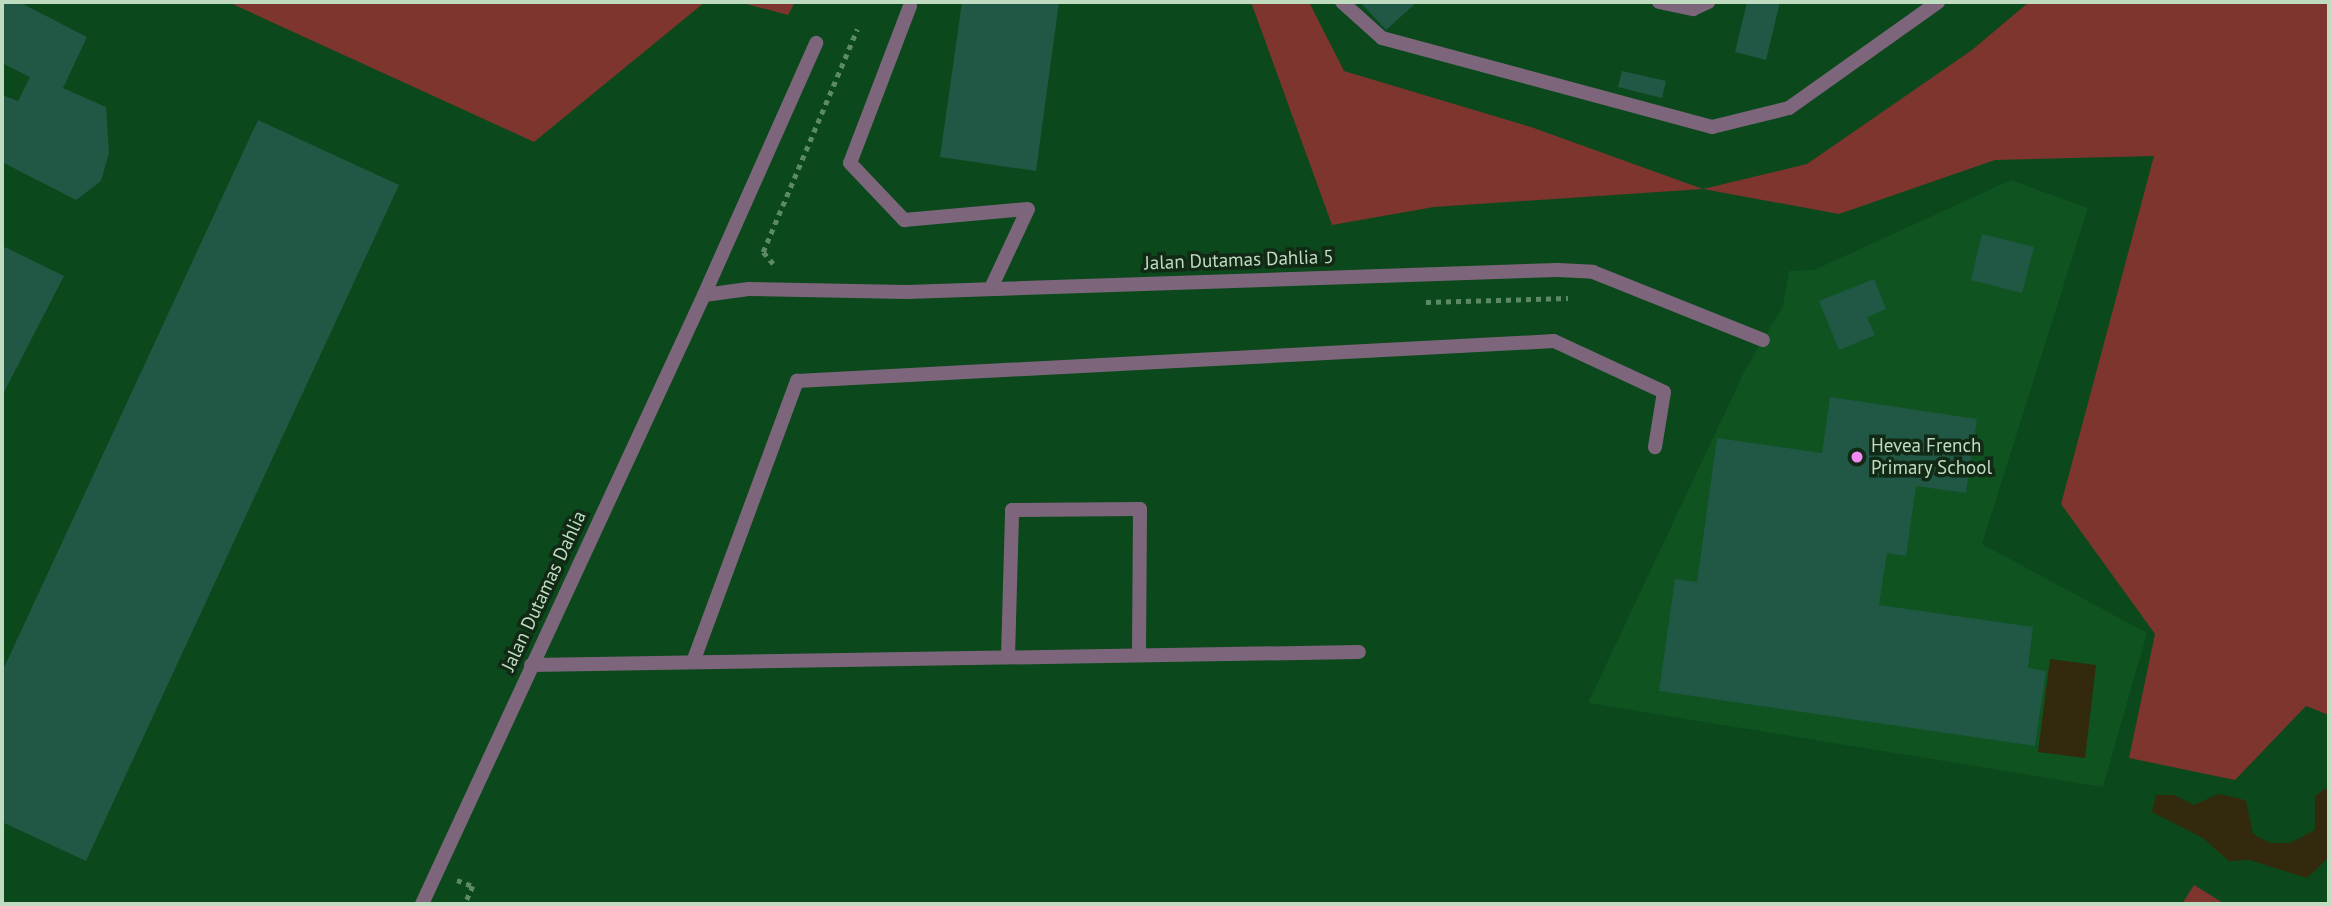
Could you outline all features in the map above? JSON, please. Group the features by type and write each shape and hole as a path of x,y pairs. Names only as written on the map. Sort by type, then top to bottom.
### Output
{"street":[{"path":"1342,2 1382,38 1712,127 1788,108 1938,2"},
{"path":"1660,2 1693,9 1708,2"},
{"path":"910,6 850,163 904,220 1028,209 991,288"},
{"name":"Jalan Dutamas Dahlia","path":"422,904 704,295 816,43"},
{"name":"Jalan Dutamas Dahlia 5","path":"704,295 749,289 991,288 1570,271 1592,272 1763,340"},
{"path":"693,662 797,381 1555,341 1664,392 1656,447"},
{"path":"1007,657 1012,510 1140,509 1139,655"},
{"path":"531,665 1359,652"}],"path":[{"path":"778,267 763,252 857,29"},
{"path":"1419,302 1570,298"}],"shaded area":[{"path":"228,2 705,2 534,142"},
{"path":"739,2 795,2 788,15"},
{"path":"1251,2 1309,2 1344,71 1531,127 1703,189 1434,207 1332,225"},
{"path":"2029,2 2329,2 2329,715 2306,706 2235,780 2129,758 2155,634 2061,504 2154,156 1995,160 1839,214 1703,189 1807,164 1972,50"},
{"name":"Hevea French Primary School","path":"2011,180 2088,208 1982,544 2147,633 2103,787 1588,703 1745,370 1783,306 1789,271 1814,270"},
{"path":"2050,659 2096,665 2085,758 2038,752"},
{"path":"2329,786 2329,857 2307,878 2249,860 2229,861 2203,838 2152,812 2156,795 2174,795 2194,805 2218,794 2238,798 2246,801 2253,834 2270,843 2290,843 2315,830 2315,796"},
{"path":"2194,885 2225,904 2182,904"}],"building":[{"path":"2,2 19,2 87,37 63,88 106,107 109,153 101,181 76,200 2,162 2,95 18,101 30,77 2,63"},
{"path":"962,2 1059,2 1036,171 940,157"},
{"path":"1360,2 1417,2 1386,30"},
{"path":"1747,2 1780,2 1766,60 1735,52"},
{"path":"1622,71 1666,81 1662,98 1618,87"},
{"path":"258,120 399,185 86,861 2,822 2,672"},
{"path":"1982,234 2034,247 2022,293 1971,280"},
{"path":"5,247 64,276 2,396 2,253"},
{"path":"1874,279 1886,309 1867,317 1875,335 1839,350 1819,301"},
{"path":"1830,397 1977,419 1966,493 1916,486 1906,556 1887,553 1879,605 2033,627 2028,668 2046,671 2035,746 1659,691 1675,579 1697,582 1717,438 1822,453"}],"place":[{"name":"Hevea French Primary School","path":"1857,457"}]}
